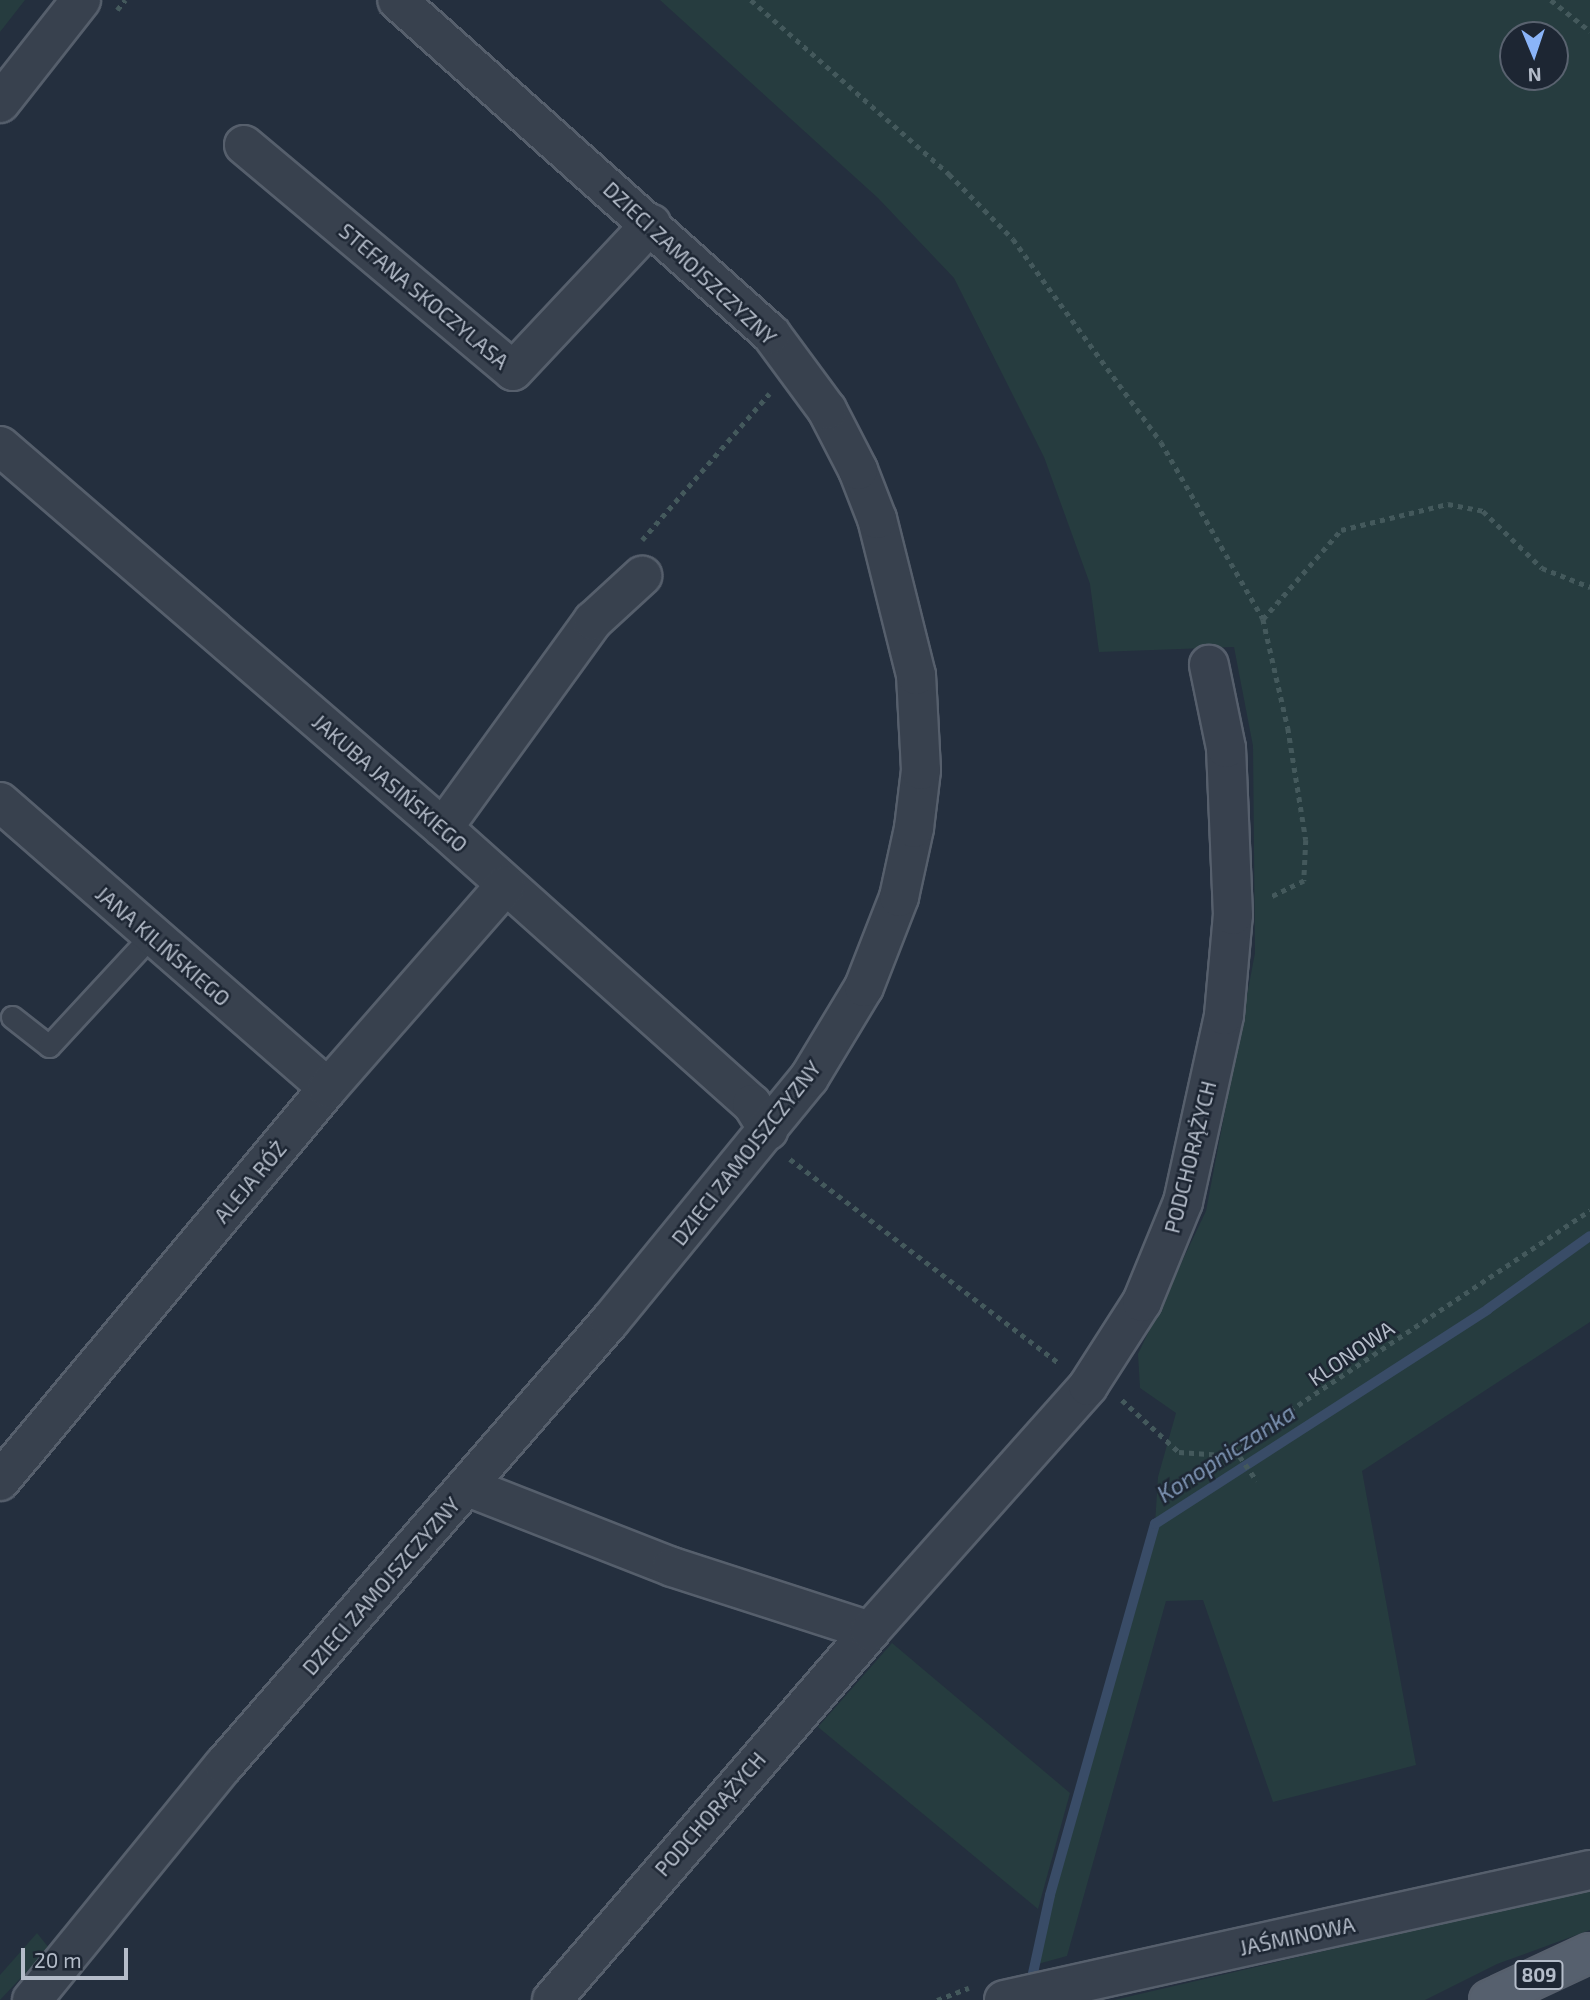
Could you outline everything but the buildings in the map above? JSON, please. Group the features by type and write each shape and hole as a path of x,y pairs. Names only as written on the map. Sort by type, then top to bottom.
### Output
{"main road":[{"name":"809","path":"1489,2000 1590,1953"}],"street":[{"path":"0,103 80,0"},
{"name":"DZIECI ZAMOJSZCZYZNY","path":"32,2000 224,1765 468,1487 768,1130 808,1078 864,987 899,897 914,828 921,769 916,675 877,519 858,470 827,410 771,334 651,224 397,0"},
{"name":"STEFANA SKOCZYLASA","path":"244,145 513,371 651,224"},
{"name":"JAKUBA JASIŃSKIEGO","path":"0,446 443,828 752,1104 768,1130"},
{"path":"443,828 593,621 642,576"},
{"name":"PODCHORĄŻYCH","path":"552,2000 870,1631 1092,1380 1142,1302 1183,1202 1224,1015 1233,915 1226,748 1209,665"},
{"name":"JANA KILIŃSKIEGO","path":"0,802 150,937 328,1088"},
{"name":"ALEJA RÓŻ","path":"0,1481 328,1088 505,886"},
{"path":"468,1487 673,1567 870,1631"},
{"name":"JAŚMINOWA","path":"989,1993 1077,1982 1282,1941 1590,1870"}],"lane":[{"path":"12,1017 49,1046 150,937"}],"path":[{"path":"751,0 949,174 1013,239 1161,442 1262,619 1288,728 1306,840 1304,881 1233,915"},
{"path":"1551,0 1590,31"},
{"path":"642,576 639,544 795,364"},
{"path":"1262,619 1340,530 1448,504 1483,511 1542,568 1590,587"},
{"name":"KLONOWA","path":"768,1130 785,1155 1092,1380 1179,1452 1223,1455 1590,1210"},
{"path":"1234,1448 1257,1481"},
{"path":"937,2000 989,1993"}],"green space":[{"path":"0,0 25,0 0,32"},
{"path":"660,0 1590,0 1590,1322 1362,1471 1416,1765 1273,1802 1203,1600 1166,1601 1067,1956 1034,1965 1155,1524 1158,1477 1176,1413 1140,1388 1138,1354 1206,1211 1255,953 1253,746 1234,647 1099,652 1090,584 1044,457 954,278 878,198"},
{"path":"892,1643 1070,1793 1038,1909 818,1727"},
{"path":"1590,1889 1590,1930 1497,1964 1425,2000 1114,2000"},
{"path":"37,1933 49,1948 0,2000 0,1975"}],"waterway":[{"name":"Konopniczanka","path":"1030,1987 1050,1895 1155,1524 1488,1309 1590,1236"}]}
